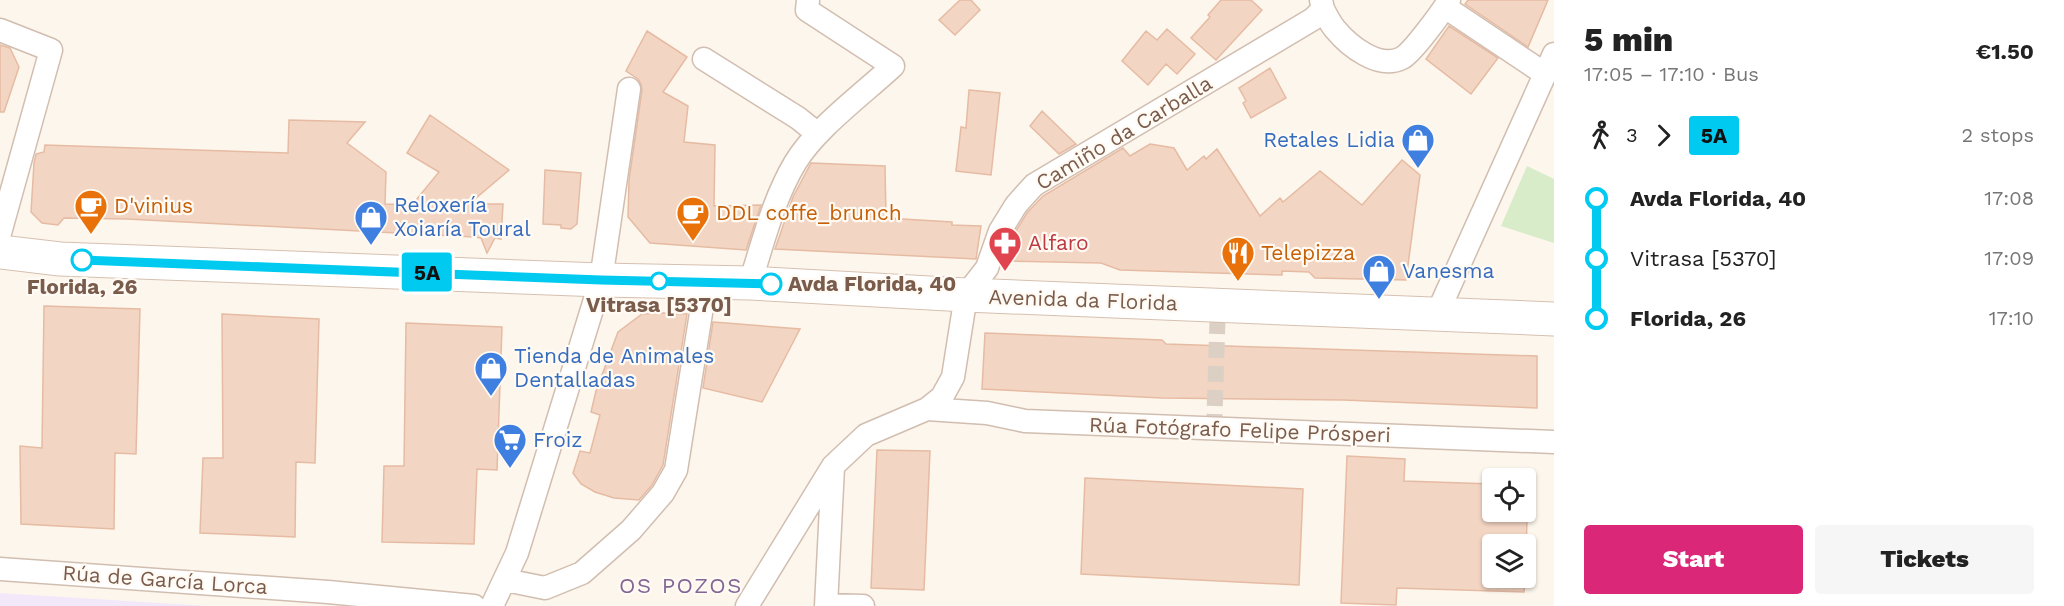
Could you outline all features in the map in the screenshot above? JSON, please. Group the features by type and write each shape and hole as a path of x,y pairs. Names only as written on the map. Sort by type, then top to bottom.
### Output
{"main road":[{"name":"Avenida da Florida","path":"0,252 60,259 601,280 750,283 966,295 1554,319"}],"street":[{"path":"750,283 782,189 796,162 818,135 893,66 807,10 808,0"},
{"name":"Camiño da Carballa","path":"1322,4 1334,29 1359,51 1378,62 1392,62 1405,57 1447,4"},
{"name":"Camiño da Carballa","path":"966,295 987,267 1000,231 1016,205 1034,185 1313,19 1322,4"},
{"path":"1437,314 1550,64 1447,4"},
{"path":"0,30 51,50 0,233"},
{"path":"704,59 798,118 818,135"},
{"path":"492,606 517,553 601,280 629,89"},
{"path":"504,580 545,588 582,573 631,530 663,493 676,470 706,282"},
{"path":"747,606 833,466 866,435 927,409 942,397 953,377 966,295"},
{"name":"Rúa Fotógrafo Felipe Prósperi","path":"927,409 987,413 1025,421 1554,442"},
{"path":"833,466 826,605 863,606"},
{"name":"Rúa de García Lorca","path":"0,569 327,599 474,606"}],"shaded area":[{"path":"0,593 208,606 0,606"}],"green space":[{"path":"1527,166 1554,179 1554,243 1501,226"}],"building":[{"path":"960,0 971,0 980,10 955,35 939,20"},
{"path":"1221,0 1251,0 1262,10 1216,60 1191,38 1210,17 1208,15"},
{"path":"1468,0 1548,0 1528,47 1465,4"},
{"path":"1449,26 1498,58 1471,94 1426,59"},
{"path":"1167,29 1195,54 1177,74 1166,64 1148,85 1122,61 1146,31 1157,40"},
{"path":"647,31 687,57 663,92 688,106 684,142 715,145 714,206 761,205 746,250 650,243 628,217 629,180 642,90 638,79 626,71"},
{"path":"0,45 10,48 19,67 4,112 0,112"},
{"path":"1270,68 1286,98 1251,118 1243,103 1246,101 1239,88"},
{"path":"969,90 1000,93 991,175 956,171 961,127 966,128"},
{"path":"1042,111 1076,144 1059,154 1030,126"},
{"path":"430,115 509,170 469,204 503,204 501,239 495,238 487,253 481,238 474,237 127,219 64,218 58,225 42,223 31,212 34,163 36,154 44,152 45,145 288,153 289,120 365,122 347,143 386,172 385,204 412,205 439,172 407,153"},
{"path":"1150,144 1174,148 1187,170 1204,156 1206,159 1217,149 1260,216 1280,198 1283,202 1320,171 1362,205 1402,160 1420,175 1406,280 1315,278 1309,272 1282,271 1282,275 1120,270 1101,263 1004,261 1012,237 1027,213 1043,196 1123,148 1130,156"},
{"path":"811,163 885,166 886,218 981,226 976,259 775,249 793,197"},
{"path":"545,170 581,173 577,224 571,229 561,228 561,225 543,224"},
{"path":"44,306 140,309 136,454 115,453 114,529 21,524 20,446 42,448"},
{"path":"222,314 319,319 315,463 296,462 295,537 200,533 203,458 223,458"},
{"path":"642,314 687,314 663,465 652,485 639,500 614,498 595,492 581,484 573,473 580,451 590,453 600,415 591,412 596,391 618,332"},
{"path":"713,322 800,329 762,402 703,388"},
{"path":"406,323 502,327 497,470 477,469 474,544 382,542 384,466 404,466"},
{"path":"985,333 1162,340 1166,344 1537,356 1537,408 1343,400 1162,398 982,389"},
{"path":"877,450 930,451 924,590 871,588"},
{"path":"1347,456 1405,459 1404,481 1482,484 1482,522 1527,522 1527,534 1482,534 1482,588 1524,588 1524,592 1397,588 1396,605 1341,603"},
{"path":"1085,478 1303,489 1299,585 1081,574"}],"tunnel":[{"path":"1214,430 1218,304"}],"bus line":[{"name":"5A","path":"82,260 601,280 771,284"}],"place":[{"name":"Retales Lidia","path":"1418,169"},
{"name":"D'vinius","path":"91,235"},
{"name":"DDL coffe_brunch","path":"693,242"},
{"name":"Reloxería Xoiaría Toural","path":"371,246"},
{"name":"Florida, 26","path":"82,260"},
{"name":"Alfaro","path":"1005,272"},
{"name":"Vitrasa [5370]","path":"659,281"},
{"name":"Telepizza","path":"1238,282"},
{"name":"Avda Florida, 40","path":"771,284"},
{"name":"Vanesma","path":"1379,300"},
{"name":"Tienda de Animales Dentalladas","path":"491,397"},
{"name":"Froiz","path":"510,469"}],"district":[{"name":"OS POZOS","path":"681,585"}]}
